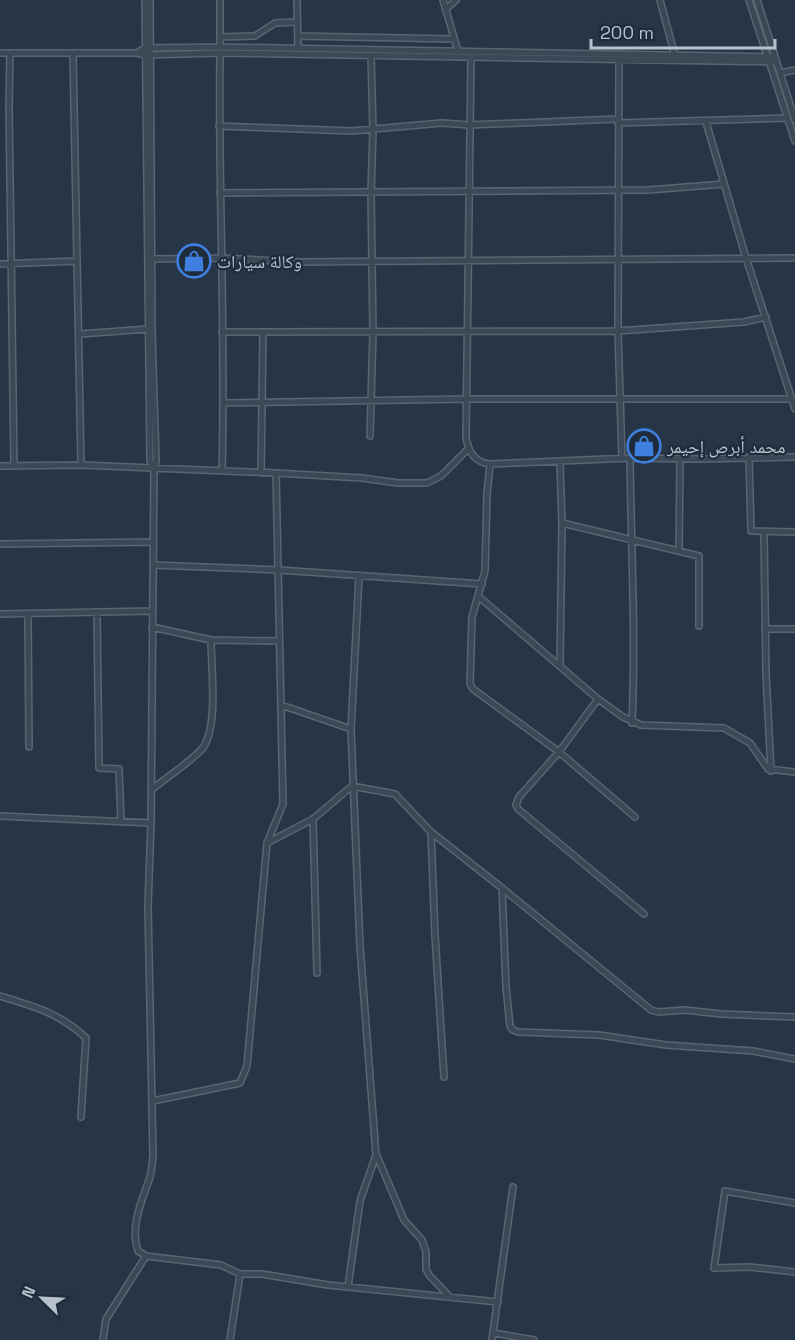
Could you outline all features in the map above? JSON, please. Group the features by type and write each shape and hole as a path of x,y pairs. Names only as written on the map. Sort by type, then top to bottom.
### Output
{"street":[{"path":"145,0 156,461 154,469 151,824 148,906 153,1156 150,1178 140,1200 136,1234 138,1251 146,1256 221,1265 240,1274 262,1274 348,1287 498,1302"},
{"path":"147,48 150,0"},
{"path":"220,0 219,126 224,404 222,471"},
{"path":"297,0 298,49"},
{"path":"443,0 458,51"},
{"path":"446,9 456,0"},
{"path":"660,0 675,56"},
{"path":"749,0 772,60 780,73 795,120"},
{"path":"756,0 795,141"},
{"path":"220,37 255,36 274,23 297,22"},
{"path":"298,36 454,39"},
{"path":"137,53 147,48 471,58 772,60"},
{"path":"0,53 137,53 148,55 220,50 298,49 772,60"},
{"path":"10,53 14,465"},
{"path":"73,54 81,465"},
{"path":"148,55 148,329 150,461 154,469"},
{"path":"370,436 373,332 370,193 373,130 371,56"},
{"path":"471,58 466,399 468,449 472,456 483,463 490,464 630,458 795,457"},
{"path":"619,58 618,331 622,459"},
{"path":"780,73 795,70"},
{"path":"219,126 321,131 373,130 442,123 469,125 618,121 706,122 788,118"},
{"path":"706,122 746,258 795,409"},
{"path":"220,193 618,190 724,184"},
{"path":"152,259 221,258 298,262 795,258"},
{"path":"0,264 77,261"},
{"path":"222,332 618,331 744,322 766,317"},
{"path":"80,334 148,329"},
{"path":"261,472 263,332"},
{"path":"224,404 466,399 792,399"},
{"path":"0,466 81,465 261,472 362,478 398,483 427,483 441,476 468,449"},
{"path":"749,457 751,531 795,532"},
{"path":"630,458 630,539 635,659 633,723"},
{"path":"679,551 680,459"},
{"path":"560,462 562,523 560,665"},
{"path":"490,464 486,552 482,584 472,617 470,684 473,689 559,752 634,817"},
{"path":"153,1101 240,1083 247,1066 267,843 283,804 276,473"},
{"path":"562,523 699,556 699,626"},
{"path":"764,532 765,629 771,771"},
{"path":"0,544 153,542"},
{"path":"153,565 279,570 482,584"},
{"path":"359,576 351,729 352,786 360,946 376,1155 404,1220 422,1239 429,1275 450,1297"},
{"path":"478,596 598,699 633,723 724,728 750,742 765,767 771,771 795,772"},
{"path":"0,614 152,611"},
{"path":"97,612 99,768 119,770 121,822"},
{"path":"28,614 29,747"},
{"path":"152,627 211,640 279,641"},
{"path":"765,629 795,629"},
{"path":"151,789 201,749 209,736 212,714 211,640"},
{"path":"598,699 559,752 519,797 516,805 644,914"},
{"path":"281,705 351,729"},
{"path":"267,843 313,819 352,786"},
{"path":"352,786 394,794 431,832 651,1010 795,1017"},
{"path":"0,816 151,824"},
{"path":"313,819 317,973"},
{"path":"431,832 444,1077"},
{"path":"502,888 506,987 510,1026 513,1030 599,1035 666,1045 753,1051 795,1059"},
{"path":"0,996 56,1015 70,1023 86,1038 81,1117"},
{"path":"348,1287 360,1201 376,1155"},
{"path":"492,1340 513,1187"},
{"path":"795,1203 724,1191 714,1268 750,1267 795,1272"},
{"path":"103,1340 106,1319 146,1256"},
{"path":"233,1340 240,1274"},
{"path":"494,1333 534,1340"}],"place":[{"name":"وكالة سيارات","path":"194,261"},
{"name":"محمد أبرص إحيمر","path":"644,446"}]}
